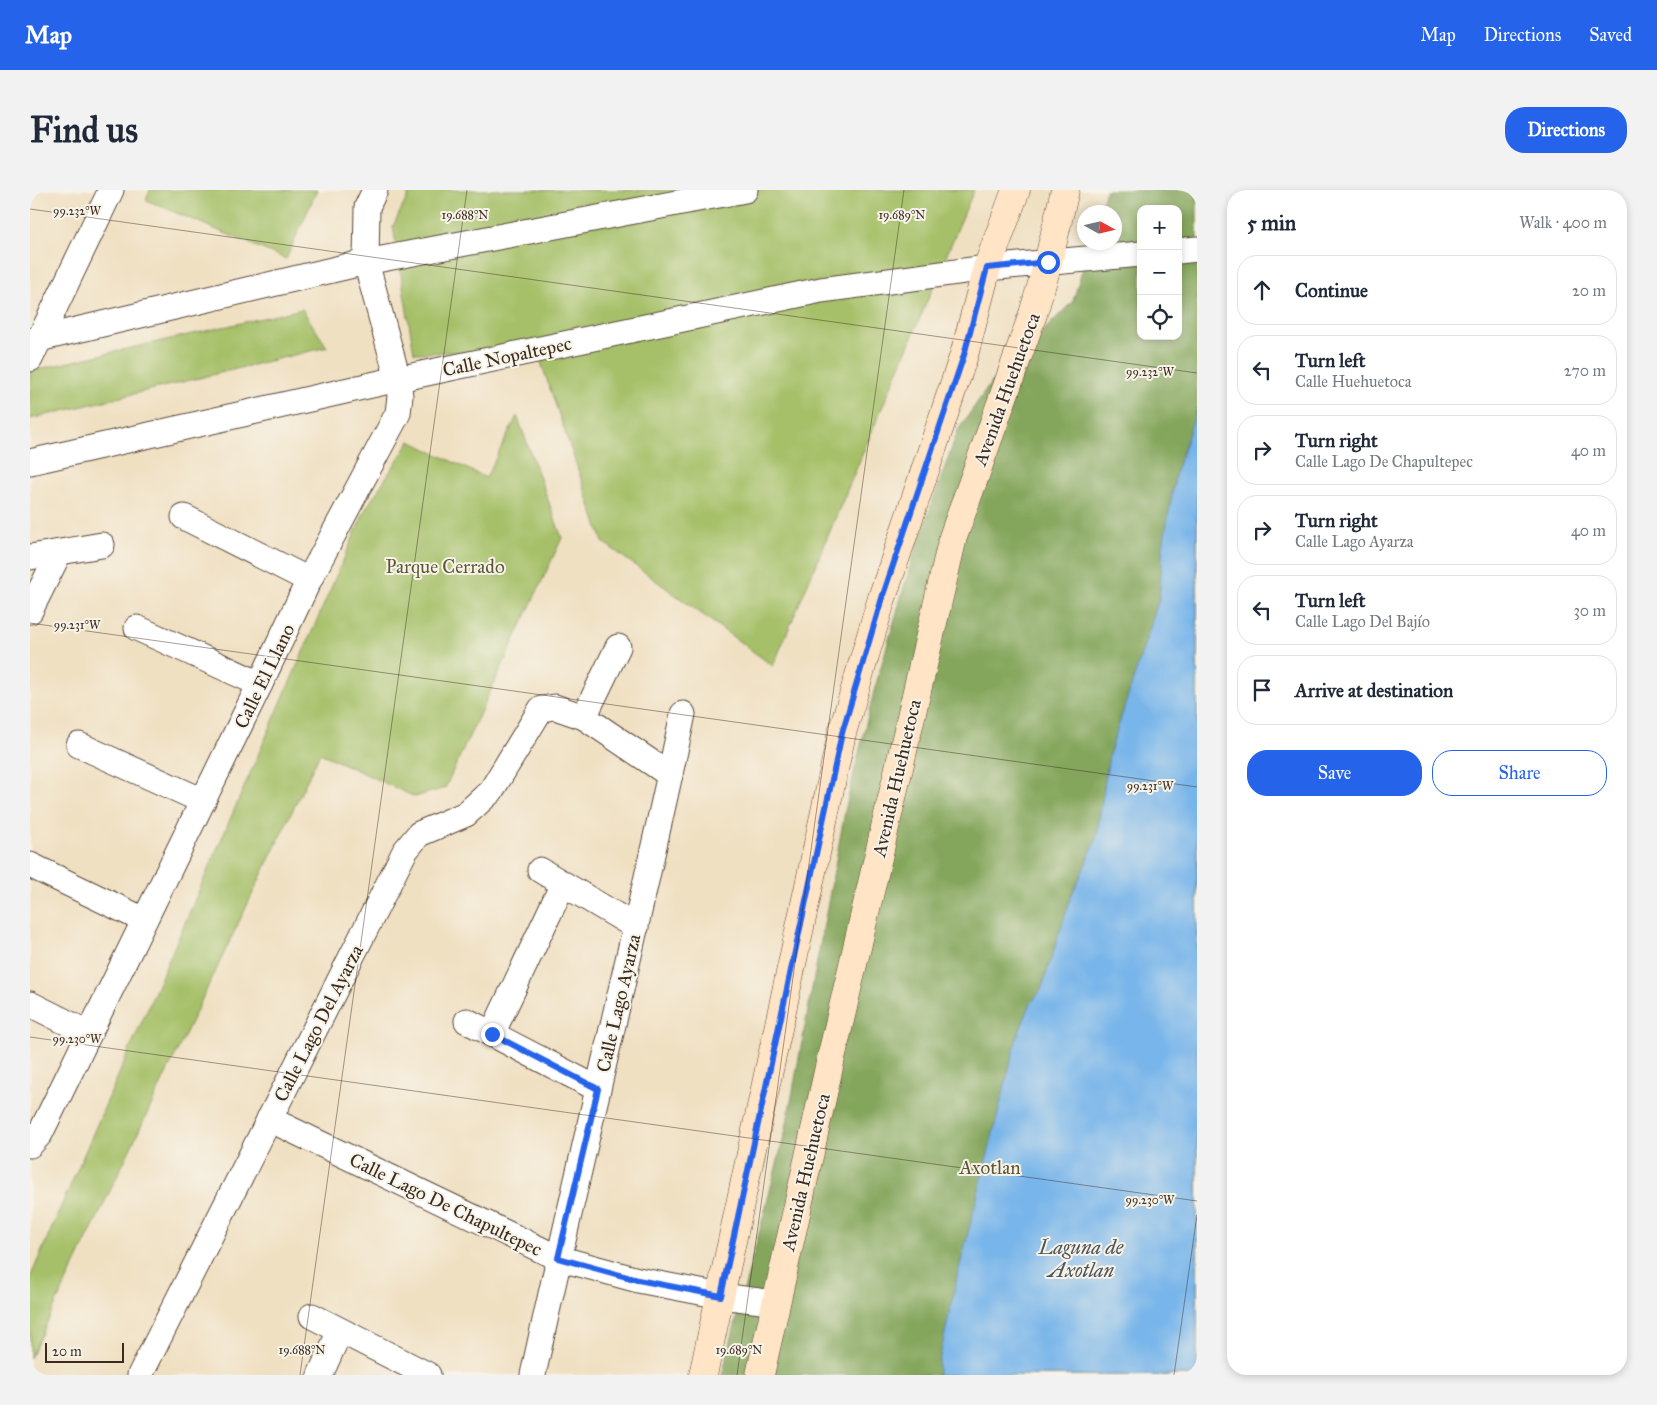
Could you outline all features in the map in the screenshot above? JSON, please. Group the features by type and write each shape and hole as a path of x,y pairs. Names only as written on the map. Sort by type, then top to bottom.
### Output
{"main road":[{"path":"703,1375 842,733 882,598 964,355 987,268 1016,190"},
{"name":"Avenida Huehuetoca","path":"760,1375 829,1067 953,537 1033,314 1048,262 1065,190"}],"street":[{"path":"33,347 111,190"},
{"name":"Calle El Llano","path":"30,1145 40,1134 309,580 398,414 400,396 398,379 366,262 367,208 375,190"},
{"path":"33,347 366,262 745,190"},
{"path":"1182,250 1197,249"},
{"name":"Calle Nopaltepec","path":"30,462 398,379 822,290 987,268 1137,254"},
{"path":"184,517 309,580"},
{"path":"30,557 102,545"},
{"path":"30,611 59,552"},
{"path":"137,628 260,684"},
{"path":"618,647 584,717 670,775"},
{"name":"Calle Lago Del Ayarza","path":"140,1375 405,851 419,834 466,814 491,791 541,709 555,707 584,717"},
{"name":"Calle Lago Ayarza","path":"533,1375 558,1258 636,927 683,714"},
{"path":"79,745 203,801"},
{"path":"30,865 144,920"},
{"path":"540,870 636,927"},
{"path":"492,1034 563,884"},
{"path":"30,1004 88,1033"},
{"path":"468,1021 598,1089"},
{"name":"Calle Lago De Chapultepec","path":"269,1119 558,1258 638,1280 721,1296 776,1303"},
{"path":"312,1316 428,1375"},
{"path":"320,1375 340,1331"}],"green space":[{"path":"150,190 317,190 286,259 146,200"},
{"path":"411,190 974,190 773,666 603,542 537,351 414,353 393,226"},
{"name":"Axotlan","path":"1106,190 1197,190 1197,1375 722,1375 785,1133 846,806 874,691 911,563 958,430 991,383 1073,301 1088,250 1122,250 1122,205 1101,205"},
{"path":"302,309 327,347 30,419 30,371"},
{"name":"Parque Cerrado","path":"517,416 562,538 445,788 415,797 320,753 30,1358 30,1278 365,510 410,441 486,478"}],"water":[{"name":"Laguna de Axotlan","path":"1197,409 1197,1375 938,1375 938,1366 956,1281 1017,1037 1031,1003 1041,990 1072,894 1096,839 1109,755 1159,599 1163,546 1176,471"}],"route":[{"path":"492,1034 598,1089 558,1258 638,1280 721,1296 842,733 882,598 964,355 987,268 1048,262"}]}
